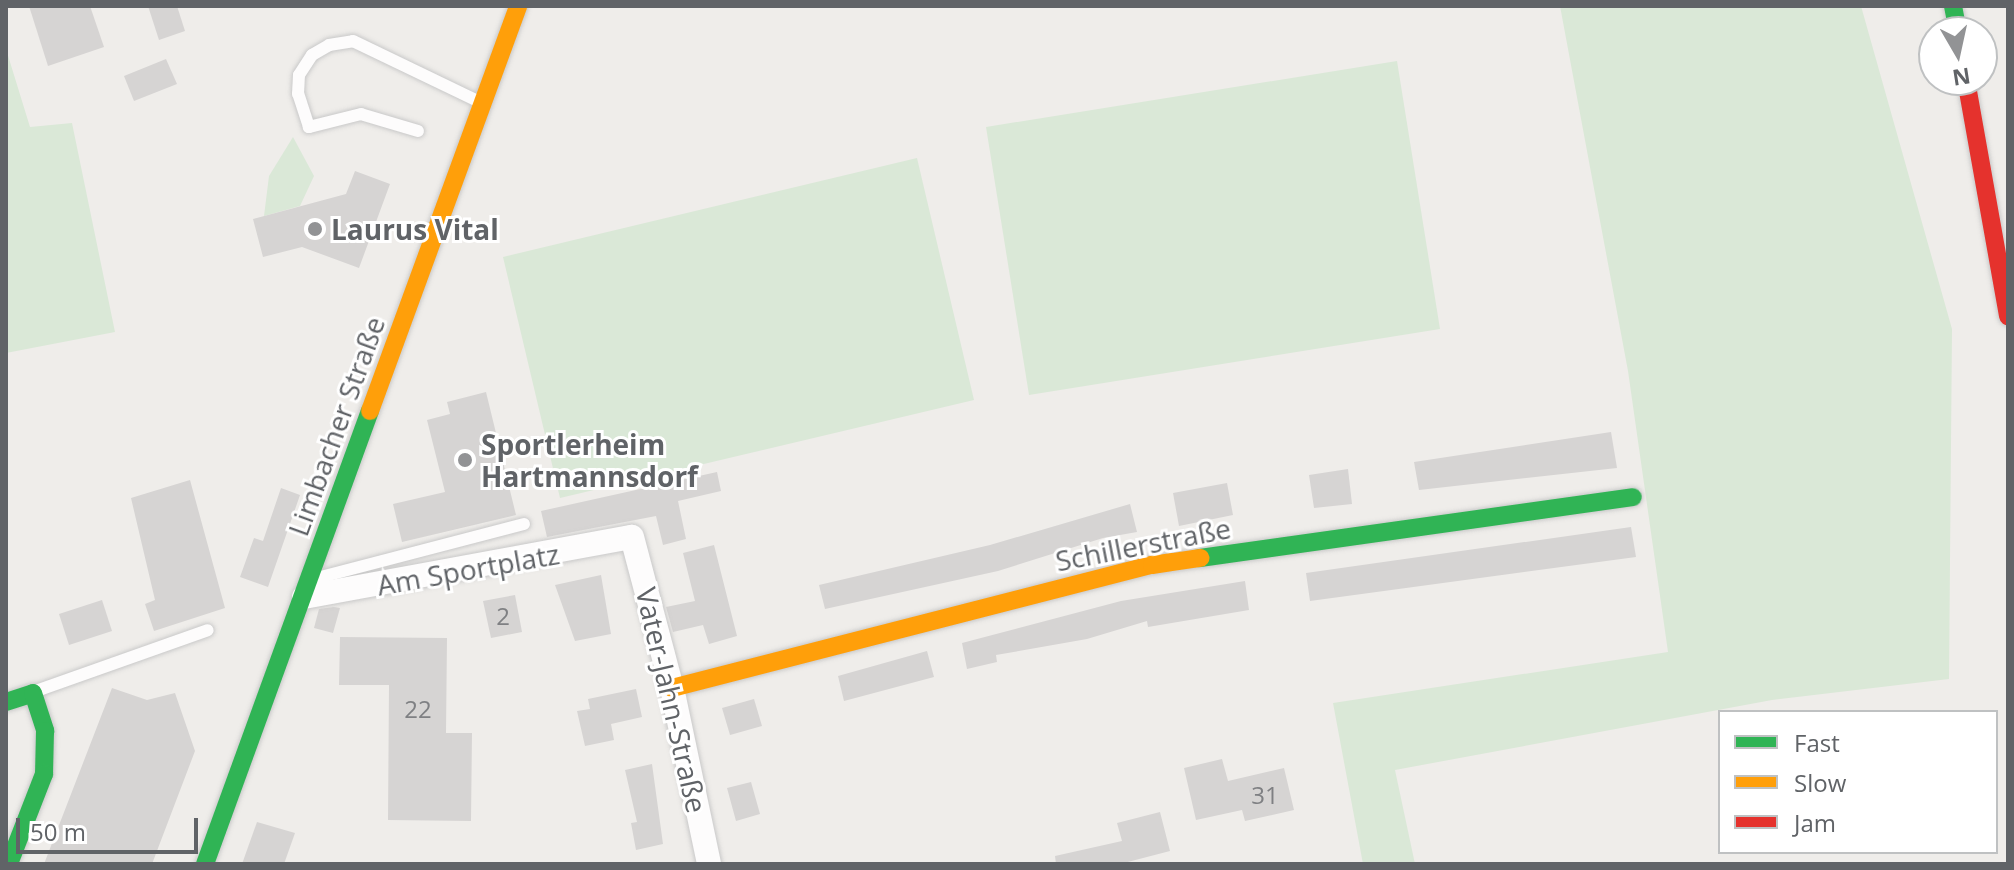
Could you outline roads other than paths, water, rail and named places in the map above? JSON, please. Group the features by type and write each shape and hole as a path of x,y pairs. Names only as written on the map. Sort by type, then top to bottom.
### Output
{"street":[{"name":"Limbacher Straße","path":"205,864 518,6"},
{"path":"1969,96 2008,316"},
{"name":"Schillerstraße","path":"672,688 1152,565 1633,497"},
{"name":"Am Sportplatz","path":"307,588 632,537"},
{"name":"Vater-Jahn-Straße","path":"632,537 672,688 709,864"},
{"path":"6,702 33,693 45,731 44,774 9,864"}],"lane":[{"path":"418,131 361,114 309,127 298,94 299,75 312,55 329,45 353,41 483,103"},
{"path":"307,588 524,524"},
{"path":"33,693 208,630"}],"place":[{"name":"Laurus Vital","path":"315,229"},
{"name":"Sportlerheim Hartmannsdorf","path":"465,460"}]}
